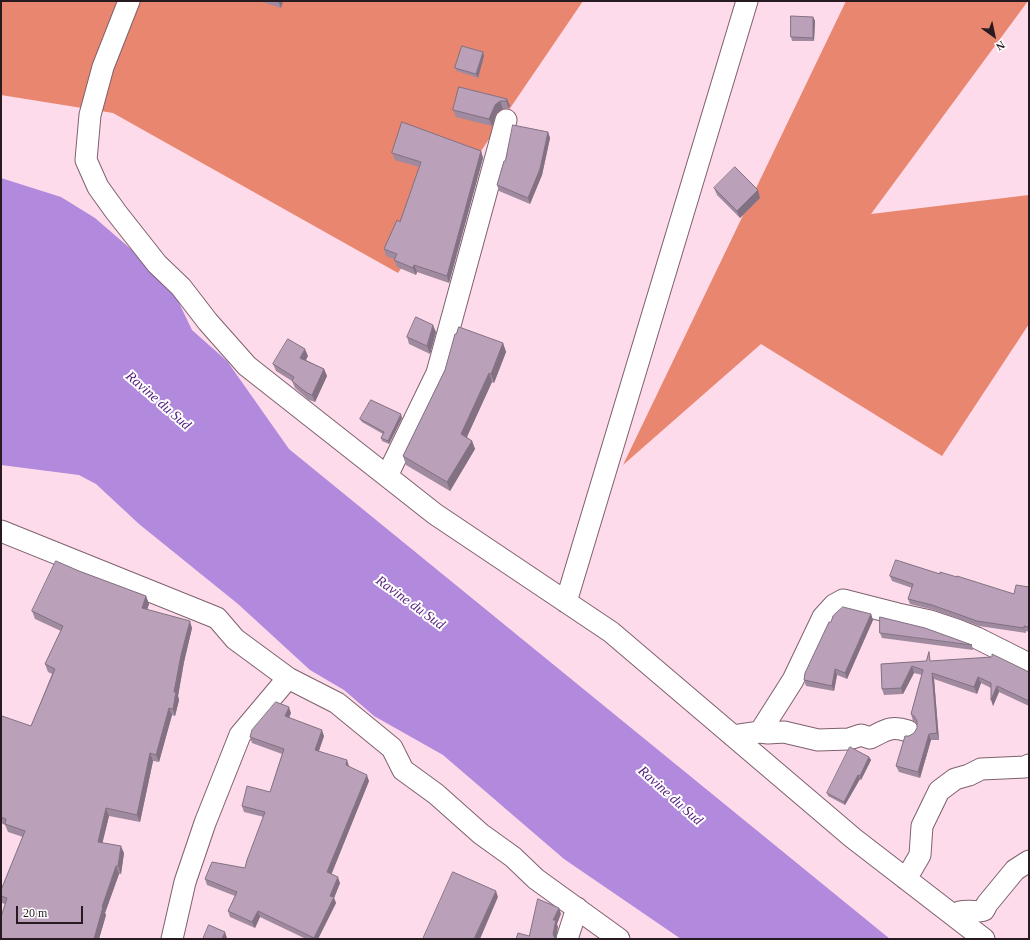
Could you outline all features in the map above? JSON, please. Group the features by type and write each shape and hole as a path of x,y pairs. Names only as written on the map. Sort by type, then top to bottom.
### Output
{"street":[{"path":"129,1 103,67 90,115 86,160 98,186 116,212 158,264 181,286 208,322 247,366 435,514 611,632 854,838 984,939"},
{"path":"566,602 747,1"},
{"path":"387,476 437,373 506,120"},
{"path":"1,531 217,618 235,639 288,678 338,703 392,748 403,770 436,794 482,834 513,857 536,878 619,939"},
{"path":"760,732 793,680 823,616 834,605 843,600 930,621 957,630 977,638 1029,664"},
{"path":"172,939 185,882 205,823 240,735 288,678"},
{"path":"733,736 760,732 784,732 818,740 849,739 856,738 861,735 870,738 891,728 900,728 908,731"},
{"path":"906,879 920,854 922,826 939,791 955,779 969,775 981,769 1025,767 1029,765"},
{"path":"850,814 854,838"},
{"path":"958,919 960,912 978,912 984,910 987,904 1015,870 1029,861"},
{"path":"567,939 577,908"}],"shaded area":[{"path":"1,1 583,1 398,273 113,113 1,95"},
{"path":"846,1 1028,1 871,214 1029,195 1029,324 942,456 761,344 623,465"}],"water":[{"name":"Ravine du Sud","path":"1,178 61,197 95,218 169,282 192,330 227,361 289,449 890,939 681,939 564,859 443,755 374,716 344,690 310,670 238,604 139,524 96,484 79,475 1,465"}],"building":[{"path":"791,16 813,17 813,38 791,37"},
{"path":"462,46 483,52 476,74 455,68"},
{"path":"459,87 507,99 506,101 500,101 495,105 489,119 453,110"},
{"path":"402,122 481,151 447,276 414,265 413,268 394,260 397,254 384,249 397,220 400,222 421,162 392,153"},
{"path":"513,125 548,132 540,169 528,198 497,185 505,161"},
{"path":"735,167 758,190 737,211 714,188"},
{"path":"416,317 433,325 427,346 407,337"},
{"path":"459,327 503,343 491,374 489,373 461,434 472,441 447,482 403,456 445,370 455,334"},
{"path":"288,339 305,349 300,358 324,369 312,395 307,393 292,381 294,377 273,364"},
{"path":"371,400 401,414 388,441 381,438 384,432 360,419"},
{"path":"896,560 940,574 940,572 957,576 1014,594 1016,585 1029,587 1029,627 1024,626 1024,628 977,621 932,605 908,599 913,584 890,576"},
{"path":"56,561 146,596 142,608 190,621 181,655 174,692 176,692 173,709 169,708 156,755 150,753 137,815 106,808 98,842 121,846 118,866 116,866 102,907 94,939 1,939 1,917 7,898 1,896 1,890 25,831 5,824 6,819 1,817 1,717 2,716 31,726 55,669 45,664 63,626 32,611"},
{"path":"843,607 871,614 845,673 835,669 832,686 804,680 805,673 829,622 831,622 833,616"},
{"path":"880,617 925,628 972,645 880,633"},
{"path":"929,652 930,661 992,657 992,654 1029,672 1029,701 997,686 991,700 991,683 978,677 974,687 932,673 937,733 929,734 918,772 896,766 905,736 909,736 914,733 917,728 917,721 911,714 923,670 912,666 901,688 882,689 881,664 926,661"},
{"path":"276,702 289,707 285,716 322,730 315,750 347,760 346,765 367,775 327,872 338,877 330,896 334,897 314,938 258,911 252,922 228,911 237,892 205,879 212,862 245,868 265,812 242,806 247,786 270,792 284,749 250,737 252,730"},
{"path":"850,747 869,757 860,776 858,775 844,802 827,793"},
{"path":"453,872 496,891 474,939 423,939"},
{"path":"538,899 559,908 553,920 556,920 553,934 555,939 516,939 518,933 529,936"},
{"path":"209,925 225,932 222,939 203,939"}]}
